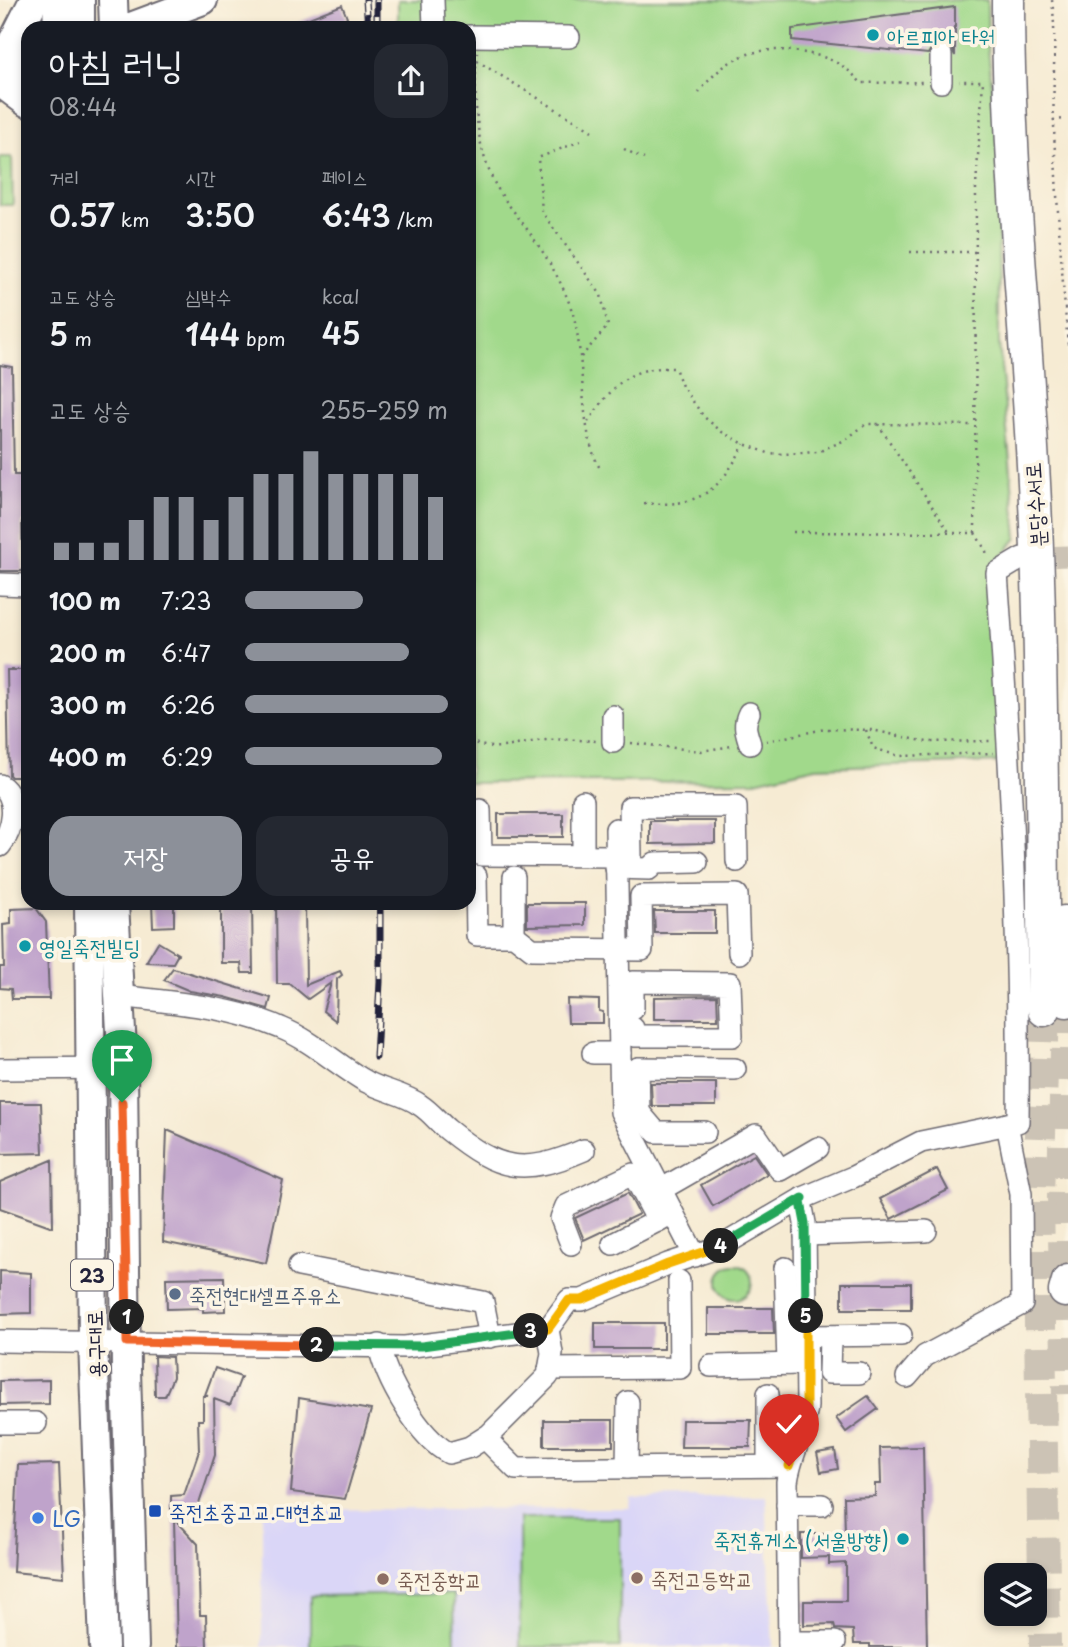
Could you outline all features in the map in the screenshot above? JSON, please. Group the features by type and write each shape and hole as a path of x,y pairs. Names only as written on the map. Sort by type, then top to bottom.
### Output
{"highway":[{"name":"분당수서로","path":"1008,0 1008,64 1018,258 1037,549 1055,1006"},
{"name":"분당수서로","path":"1027,0 1026,65 1031,174 1051,470 1055,1006"}],"main road":[{"path":"23,21 34,0"},
{"path":"57,0 58,21"},
{"path":"80,0 80,21"},
{"path":"97,0 97,21"},
{"path":"113,0 114,21"},
{"path":"146,21 196,1"},
{"path":"180,21 196,1"},
{"path":"0,67 21,26"},
{"path":"0,76 21,68"},
{"path":"0,82 21,98"},
{"name":"용구대로","path":"87,910 93,1341 104,1647"},
{"name":"용구대로","path":"117,910 134,1647"}],"street":[{"path":"433,0 434,21"},
{"path":"476,41 569,37"},
{"path":"941,55 941,82"},
{"path":"907,1377 925,1356 1022,1304 1021,1194 1012,1123 1019,1002 997,573 1022,558"},
{"path":"0,584 21,585"},
{"path":"749,713 745,729 750,744"},
{"path":"613,716 613,742"},
{"path":"0,785 8,790 11,797 11,828 0,846"},
{"path":"583,801 583,855"},
{"path":"705,1132 656,1132 621,1112 620,1053 626,1028 633,982 730,983 732,1036 634,1036 626,1028 617,950 621,864 630,807 736,807 737,861"},
{"path":"480,810 481,855 583,855 649,869 655,863 696,862"},
{"path":"616,829 621,864"},
{"path":"476,876 477,934 514,935 532,949 642,950 641,896 737,895 738,953"},
{"path":"514,877 514,935"},
{"path":"120,996 212,1008 280,1027 306,1040 367,1082 419,1104 466,1144 503,1165 522,1168 540,1165 584,1150"},
{"path":"593,1053 620,1053"},
{"path":"0,1069 122,1068"},
{"path":"666,1217 662,1189 632,1116 638,1068 735,1069"},
{"path":"379,1345 386,1370 402,1402 438,1447 449,1453 470,1447 489,1435 548,1376 552,1353 548,1329 569,1300 582,1300 668,1264 719,1247 803,1198 853,1177 921,1142 1012,1123"},
{"path":"662,1189 756,1135 780,1170 818,1147"},
{"path":"571,1244 561,1218 566,1206 633,1174 695,1256"},
{"path":"797,1364 806,1336 803,1198"},
{"path":"613,1244 666,1217"},
{"path":"805,1235 926,1231"},
{"path":"299,1266 483,1302 490,1337"},
{"path":"785,1268 806,1418 789,1466 789,1645 835,1642"},
{"path":"549,1369 680,1368 679,1281"},
{"path":"0,1341 422,1346 548,1329"},
{"path":"806,1336 901,1335"},
{"path":"830,1336 829,1373 859,1373"},
{"path":"712,1366 797,1364"},
{"path":"768,1394 768,1466"},
{"path":"627,1468 628,1402"},
{"path":"0,1423 36,1423"},
{"path":"491,1444 516,1469 789,1466"},
{"path":"787,1505 822,1505"}],"path":[{"path":"1052,0 1055,26 1053,120 1056,197 1068,345"},
{"path":"699,93 712,77 753,51 783,49 826,57 849,69 861,83 983,81 976,186 975,533 987,556"},
{"path":"476,56 476,80"},
{"path":"477,61 592,131"},
{"path":"476,106 483,153 494,183 543,251 572,313 581,357 595,461 601,470"},
{"path":"1053,120 1066,120"},
{"path":"581,357 608,326 601,295 542,212 538,158 583,140"},
{"path":"624,149 645,159"},
{"path":"910,252 976,252"},
{"path":"588,422 602,401 635,372 675,368 682,386 704,417 722,432 757,450 783,454 818,452 845,440 866,424 975,425"},
{"path":"878,424 949,533"},
{"path":"644,503 679,503 704,496 715,489 724,478 744,444"},
{"path":"793,532 975,533"},
{"path":"476,744 502,748 547,740 613,742 702,751 825,729 866,730 927,742 1004,746"},
{"path":"866,730 873,748 899,756 1004,746"}],"shaded area":[{"path":"766,1496 773,1647 262,1647 262,1510 630,1508 631,1498"}],"green space":[{"path":"398,0 987,0 988,47 998,151 999,342 1017,538 993,567 1005,762 816,767 755,781 476,783 476,21 398,21"},
{"path":"0,157 12,157 13,205 0,205"},
{"path":"735,1265 747,1270 752,1282 747,1294 735,1299 723,1294 718,1282 723,1270"},
{"path":"519,1518 620,1518 620,1647 520,1647"},
{"path":"454,1594 455,1647 310,1647 310,1596"}],"building":[{"path":"342,5 348,21 301,21"},
{"name":"아르피아 타워","path":"955,7 955,56 952,48 942,42 934,44 928,54 792,40 792,29"},
{"path":"0,365 12,367 14,475 21,475 21,571 0,571"},
{"path":"7,670 21,670 21,777 9,775"},
{"path":"498,814 563,814 563,837 498,837"},
{"path":"650,821 715,821 715,843 650,844"},
{"path":"527,903 585,903 585,925 527,926"},
{"name":"영일죽전빌딩","path":"11,909 37,910 46,922 49,999 12,999 11,989 0,988 0,967 4,967 3,925 11,924"},
{"path":"152,910 174,910 174,926 153,927"},
{"path":"221,910 252,910 253,973 242,973 241,963 221,963"},
{"path":"276,910 305,910 306,985 340,971 342,975 337,979 336,1021 323,1011 331,983 308,999 290,984 277,984"},
{"path":"654,911 715,911 715,933 655,933"},
{"path":"158,942 178,954 173,963 146,962"},
{"path":"173,968 271,998 268,1009 190,991 164,980"},
{"path":"717,996 718,1019 654,1019 654,997"},
{"path":"567,999 599,1000 603,1023 568,1023"},
{"path":"651,1083 716,1083 716,1106 652,1106"},
{"path":"0,1103 41,1103 43,1153 0,1154"},
{"path":"167,1130 283,1180 266,1263 163,1242"},
{"path":"754,1155 767,1174 713,1206 701,1185"},
{"path":"52,1160 53,1227 0,1208 0,1182"},
{"path":"937,1169 948,1190 891,1219 880,1199"},
{"path":"628,1193 639,1214 584,1240 575,1218"},
{"path":"0,1271 31,1273 31,1313 0,1314"},
{"path":"224,1277 225,1311 203,1312 203,1308 167,1309 166,1278"},
{"path":"842,1283 911,1283 911,1309 842,1309"},
{"path":"708,1308 773,1308 774,1334 708,1334"},
{"path":"595,1323 664,1323 664,1349 595,1349"},
{"path":"154,1356 172,1357 173,1377 165,1396 155,1396"},
{"path":"215,1368 241,1377 230,1405 214,1399 215,1455 197,1510 171,1509 171,1496 184,1495 199,1451 198,1420 203,1420 203,1396 208,1396 205,1395"},
{"path":"49,1380 49,1404 0,1405 0,1381"},
{"path":"868,1396 878,1409 846,1432 836,1418"},
{"path":"299,1398 371,1410 345,1499 291,1492"},
{"path":"544,1420 613,1420 613,1446 544,1446"},
{"path":"682,1420 751,1420 750,1447 681,1447"},
{"name":"죽전휴게소 (서울방향)","path":"923,1447 927,1647 870,1647 870,1644 854,1644 853,1630 835,1629 834,1624 804,1625 804,1601 846,1601 846,1563 829,1564 829,1557 801,1558 801,1534 845,1534 844,1497 875,1496 875,1484 881,1484 880,1448"},
{"path":"835,1450 838,1469 821,1472 817,1453"},
{"name":"LG","path":"59,1464 64,1577 13,1572 18,1465"},
{"path":"174,1518 198,1544 200,1615 206,1615 207,1647 177,1647"}],"tunnel":[{"path":"1024,558 1068,556"},
{"path":"1067,1001 1063,1197 1068,1394"},
{"path":"1044,1010 1038,1196 1045,1647"}],"railway":[{"path":"366,0 368,21"},
{"path":"377,0 377,21"},
{"path":"376,1057 380,910"}],"place":[{"name":"아르피아 타워","path":"873,35"},
{"name":"영일죽전빌딩","path":"25,946"},
{"name":"죽전현대셀프주유소","path":"175,1294"},
{"name":"죽전초중고교.대현초교","path":"155,1511"},
{"name":"LG","path":"38,1518"},
{"name":"죽전휴게소 (서울방향)","path":"903,1539"},
{"name":"죽전고등학교","path":"637,1578"},
{"name":"죽전중학교","path":"383,1579"}],"route":[{"path":"122,1102 127,1342 422,1346 548,1329 569,1300 582,1300 668,1264 719,1247 803,1198 807,1406 806,1418 789,1466"}]}
